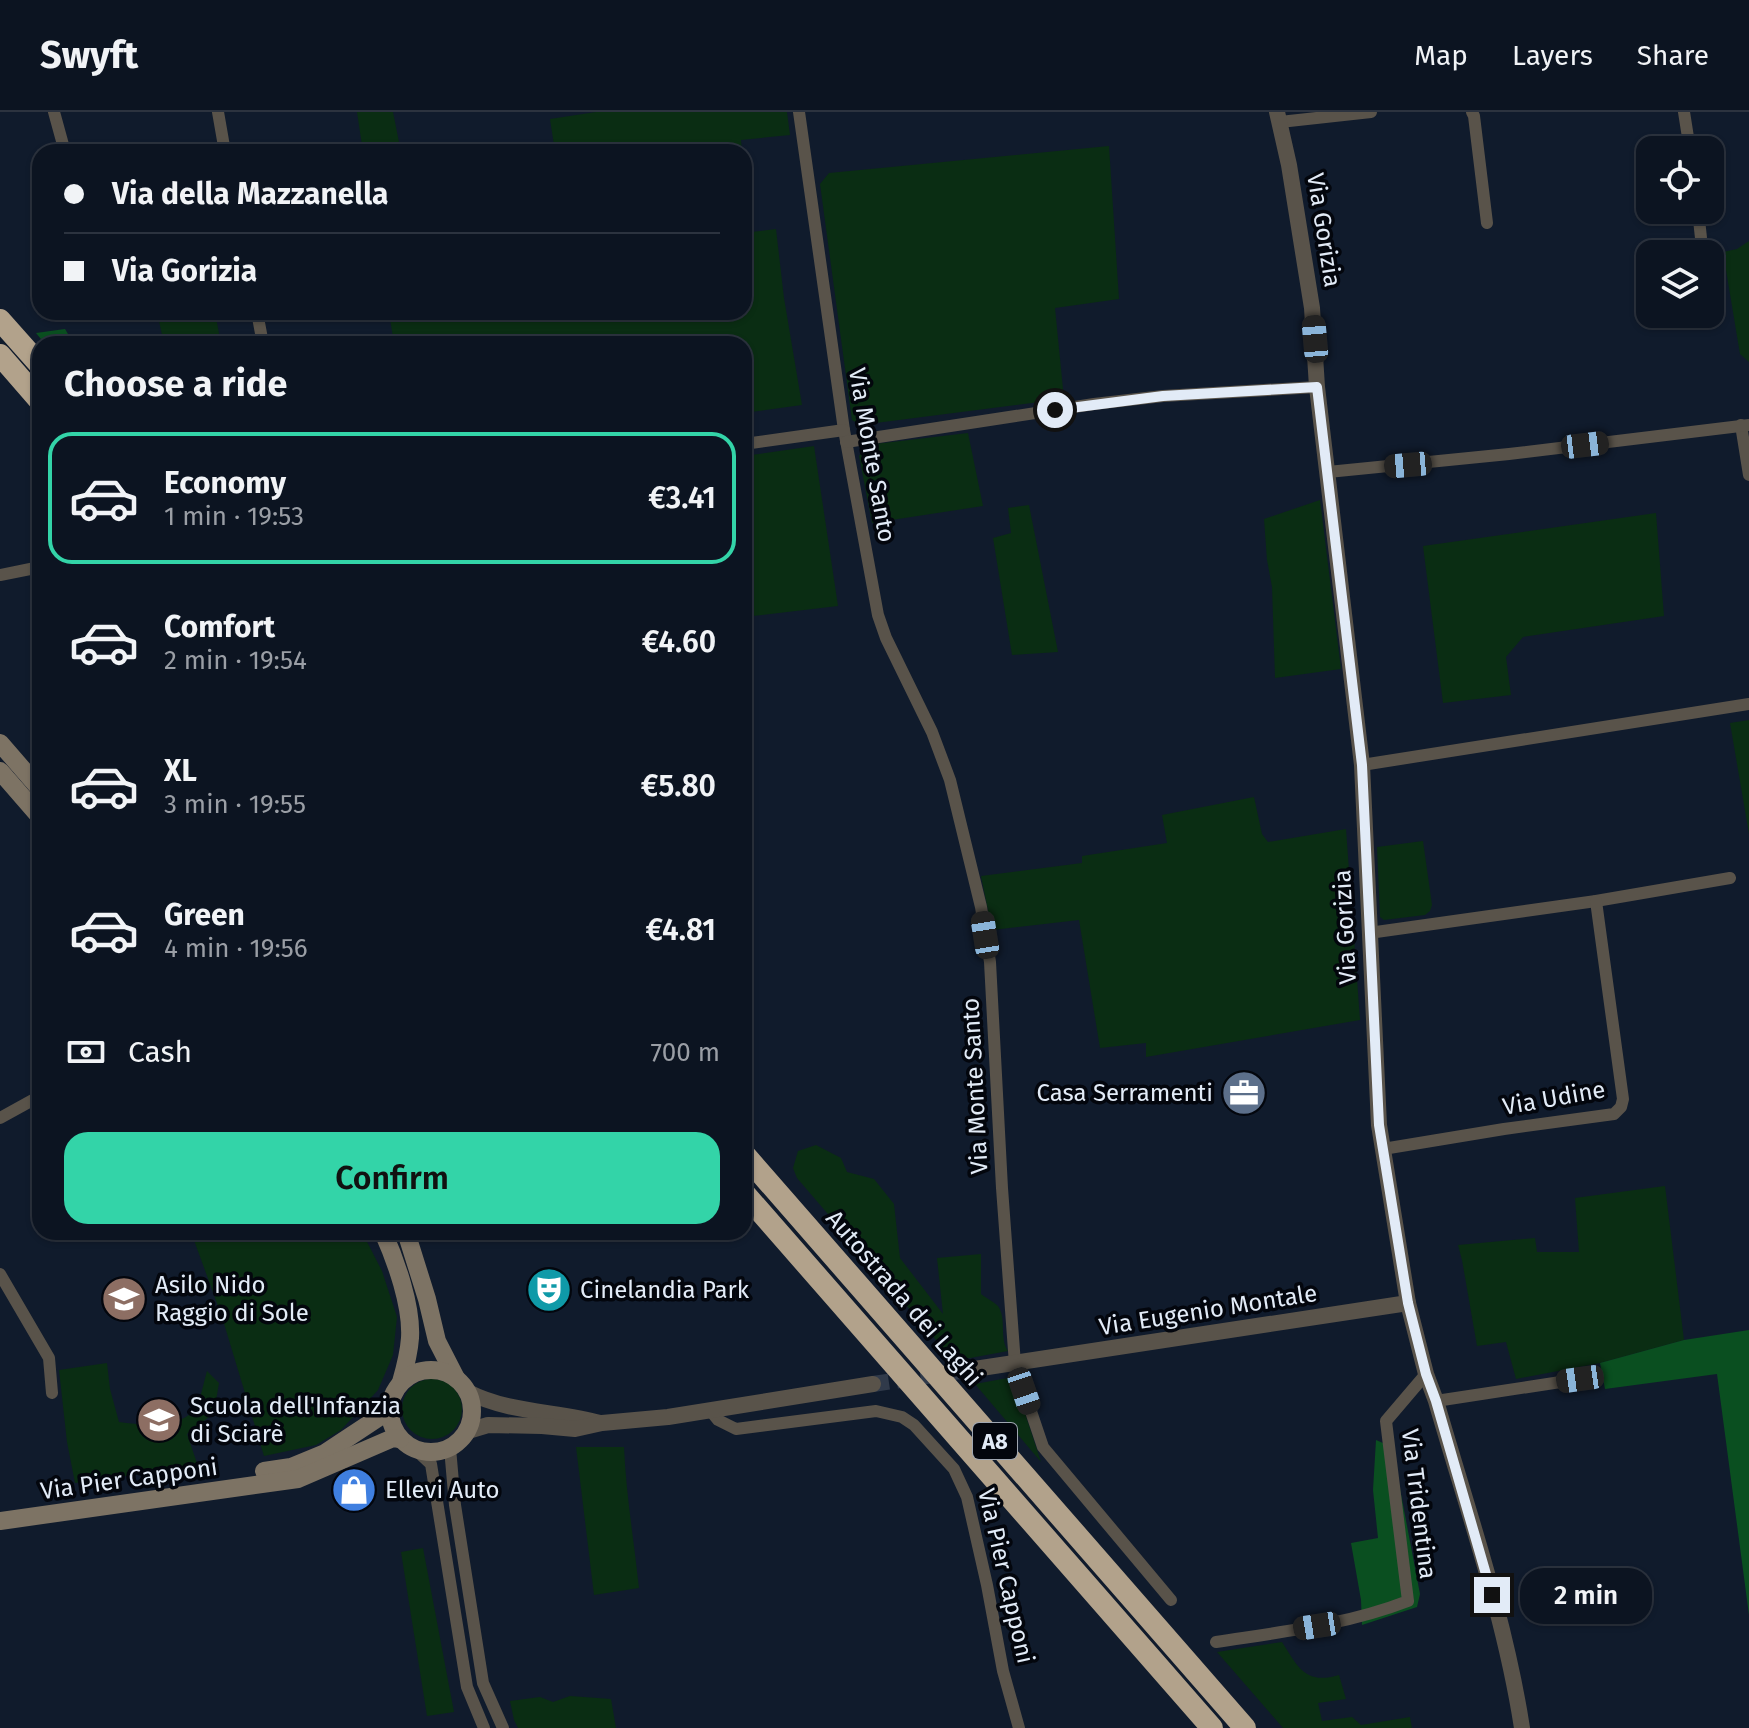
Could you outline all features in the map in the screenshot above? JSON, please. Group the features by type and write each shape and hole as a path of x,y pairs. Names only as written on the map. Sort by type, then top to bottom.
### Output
{"highway":[{"path":"0,320 32,356"},
{"path":"0,355 32,392"},
{"name":"Autostrada dei Laghi","path":"752,1163 1245,1728"},
{"name":"A8","path":"752,1202 1212,1728"}],"main road":[{"path":"0,743 32,780"},
{"path":"0,771 32,808"},
{"path":"386,1240 399,1271 410,1318 407,1363 393,1395 390,1410 392,1425 408,1444 427,1452 439,1452 460,1441 468,1431 473,1408 437,1341 409,1240"},
{"path":"401,1382 413,1373 428,1369 443,1371 462,1385"},
{"name":"Via Pier Capponi","path":"0,1510 291,1467 325,1453 390,1410"},
{"name":"Via Pier Capponi","path":"0,1521 298,1479 393,1438 408,1444"}],"street":[{"path":"54,112 63,144"},
{"path":"218,112 224,144"},
{"name":"Via Monte Santo","path":"799,112 845,436 878,615 932,732 950,780 981,907 990,962 1015,1364 1043,1447 1171,1600"},
{"path":"1278,117 1371,112"},
{"path":"1472,112 1487,223"},
{"path":"1684,112 1688,136"},
{"name":"Via Gorizia","path":"1278,117 1308,283 1317,387 1362,765 1379,1125 1408,1303 1515,1679 1522,1728"},
{"path":"1700,224 1701,238"},
{"path":"752,443 845,436 1163,396 1317,387"},
{"path":"1328,472 1745,425 1749,475"},
{"path":"3,574 32,569"},
{"path":"1362,765 1749,704"},
{"path":"1369,933 1596,901 1730,878"},
{"name":"Via Udine","path":"1383,1149 1614,1114 1621,1107 1623,1099 1596,901"},
{"path":"0,1118 32,1100"},
{"path":"0,1274 49,1358 52,1393"},
{"name":"Via Eugenio Montale","path":"1015,1364 1408,1303"},
{"path":"968,1370 1015,1364"},
{"name":"Via Tridentina","path":"1216,1642 1343,1621 1408,1601 1386,1421 1426,1374"},
{"path":"1436,1401 1580,1379"},
{"path":"468,1431 488,1425 575,1429 873,1384"},
{"path":"462,1385 497,1404 602,1423"},
{"name":"Via Pier Capponi","path":"710,1410 718,1420 736,1429 876,1411 902,1417 914,1425 954,1469 967,1497 1003,1671 1019,1728"},
{"path":"408,1444 431,1464 467,1687 484,1728"},
{"path":"450,1448 455,1505 483,1683 503,1728"}],"green space":[{"path":"357,112 393,112 399,144 362,144"},
{"path":"596,112 787,112 790,135 741,140 741,144 554,144 550,119"},
{"path":"1109,146 1119,299 1055,308 1064,399 860,425 852,420 820,184 829,173"},
{"path":"776,229 802,405 752,412 752,336 393,336 390,320 752,320 752,232"},
{"path":"1749,241 1749,362 1740,354 1724,258 1724,252 1737,249"},
{"path":"159,320 216,320 220,336 162,336"},
{"path":"65,329 69,336 38,336 36,333"},
{"path":"968,433 983,506 872,523 859,456 867,445"},
{"path":"814,446 838,606 752,616 752,455"},
{"path":"1320,500 1341,669 1275,678 1272,587 1264,519"},
{"path":"1029,505 1058,652 1012,655 993,538 1011,533 1008,508"},
{"path":"1656,513 1664,616 1523,637 1506,657 1511,695 1443,703 1423,546"},
{"path":"1749,720 1749,834 1730,723"},
{"path":"1254,797 1262,834 1268,842 1346,829 1360,1020 1146,1057 1146,1043 1100,1048 1079,920 992,930 981,876 1082,863 1082,856 1167,843 1162,815"},
{"path":"1423,841 1432,905 1430,911 1425,915 1384,920 1380,917 1377,847"},
{"path":"816,1145 841,1158 847,1172 874,1179 894,1204 900,1258 943,1314 937,1258 981,1254 981,1294 1001,1311 1008,1351 954,1361 797,1178 793,1168 798,1151"},
{"path":"1665,1186 1684,1340 1600,1363 1516,1379 1506,1342 1477,1346 1458,1245 1535,1238 1537,1252 1579,1252 1575,1198"},
{"path":"194,1240 366,1240 382,1271 397,1317 393,1355 378,1390 341,1430 316,1445 264,1456 222,1317"},
{"path":"1749,1330 1749,1615 1717,1374 1605,1389 1600,1363 1684,1340"},
{"path":"107,1363 119,1422 159,1424 179,1420 197,1406 207,1371 219,1383 214,1413 187,1434 198,1466 75,1483 59,1370"},
{"path":"1013,1377 1041,1462 975,1384"},
{"path":"432,1379 444,1381 453,1388 460,1397 460,1421 453,1430 444,1437 432,1439 420,1437 411,1430 404,1421 402,1409 404,1397 411,1388 420,1381"},
{"path":"1376,1440 1392,1447 1420,1594 1417,1607 1362,1625 1351,1543 1378,1538 1373,1490"},
{"path":"576,1447 624,1447 639,1588 594,1595"},
{"path":"423,1548 454,1712 427,1716 401,1552"},
{"path":"1282,1642 1298,1666 1310,1676 1339,1675 1346,1699 1318,1703 1322,1721 1352,1717 1361,1725 1410,1717 1412,1728 1283,1728 1217,1652"},
{"path":"570,1696 611,1699 616,1728 518,1728 510,1701 540,1697 553,1702"}],"tunnel":[{"path":"873,1384 968,1370"}],"place":[{"name":"Casa Serramenti","path":"1244,1093"},
{"name":"Cinelandia Park","path":"549,1290"},
{"name":"Asilo Nido Raggio di Sole","path":"124,1299"},
{"name":"Scuola dell'Infanzia di Sciarè","path":"159,1420"},
{"name":"Ellevi Auto","path":"354,1490"}],"route":[{"path":"1055,410 1163,396 1317,387 1362,765 1379,1125 1408,1303 1492,1595"}]}
